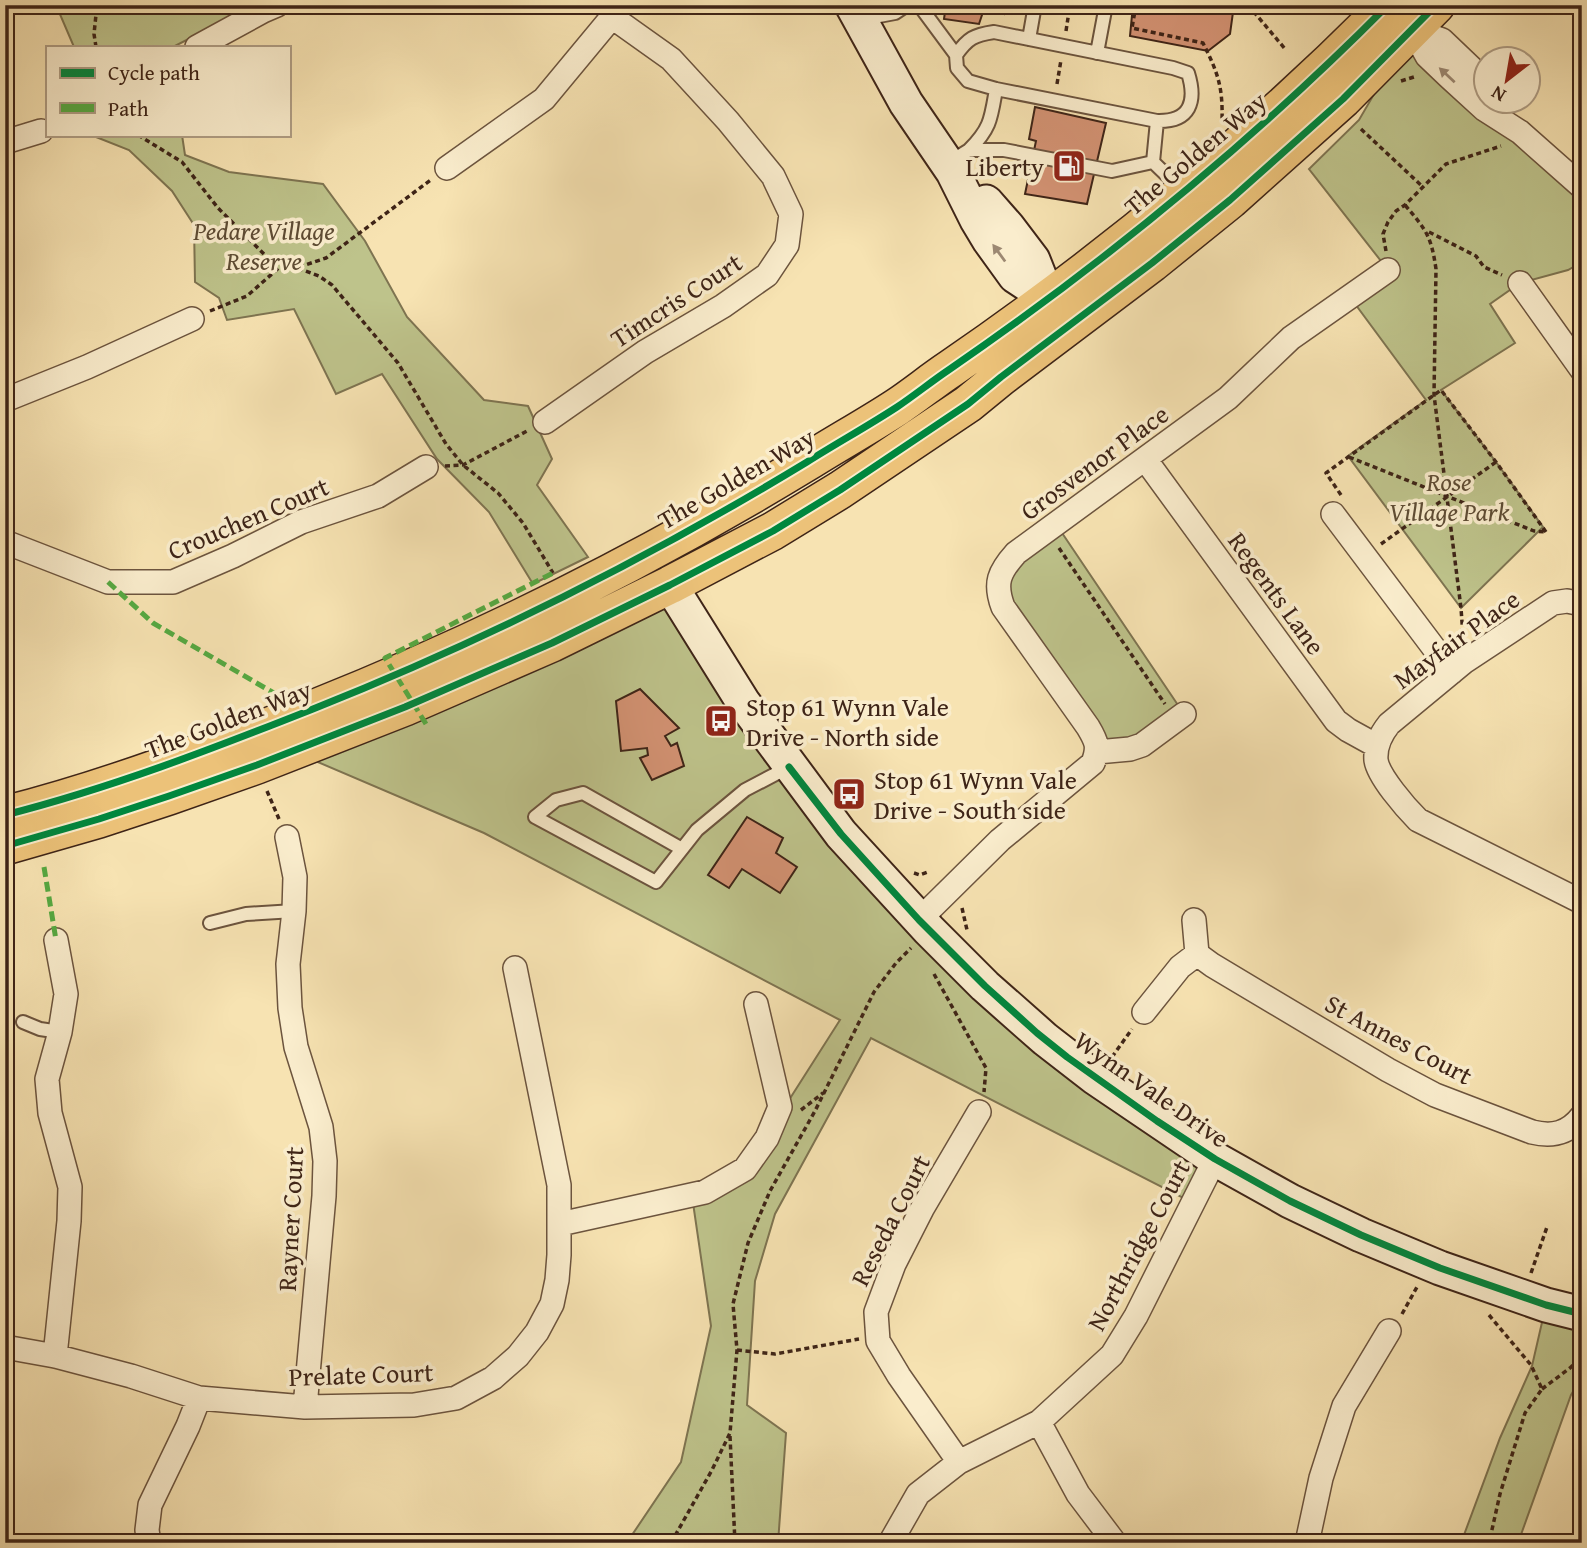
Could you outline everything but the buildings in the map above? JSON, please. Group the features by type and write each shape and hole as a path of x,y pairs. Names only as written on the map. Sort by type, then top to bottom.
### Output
{"main road":[{"name":"The Golden Way","path":"5,846 99,819 257,765 393,712 552,643 773,531 839,491 968,404 1059,311 1099,261 1266,122 1407,11"},
{"name":"The Golden Way","path":"5,815 112,785 250,734 428,661 615,572 761,490 1059,311 1152,263 1230,200 1343,99 1407,11"},
{"path":"855,13 906,103 957,162 976,220 1015,276 1059,311"},
{"path":"615,572 644,576 670,585 672,558 682,535"},
{"name":"Wynn Vale Drive","path":"670,585 743,702 841,834 924,925 985,986 1052,1045 1215,1160 1302,1206 1430,1264 1546,1305 1582,1314"}],"street":[{"path":"199,46 276,5"},
{"path":"446,168 544,99 612,11"},
{"name":"Timcris Court","path":"545,422 645,352 723,306 767,275 787,245 791,214 773,176 728,121 671,59 612,11"},
{"path":"1407,11 1472,69"},
{"path":"1407,11 1427,56 1483,109 1520,132 1582,187"},
{"path":"1510,116 1520,132"},
{"path":"5,142 41,131"},
{"name":"Grosvenor Place","path":"1097,752 1096,741 1088,727 1003,607 999,597 999,579 1004,566 1016,553 1228,398 1291,338 1388,270"},
{"path":"1520,284 1582,370"},
{"path":"5,400 88,367 192,319"},
{"name":"Regents Lane","path":"1145,458 1336,721 1377,746"},
{"name":"Crouchen Court","path":"5,542 108,582 173,582 301,522 378,496 426,467"},
{"path":"1336,506 1452,672"},
{"name":"Mayfair Place","path":"1377,746 1382,732 1389,724 1464,662 1553,603 1567,601 1582,604"},
{"path":"924,925 1000,840 1093,763 1097,752 1129,750 1142,745 1180,717"},
{"path":"1377,746 1376,760 1379,768 1402,803 1418,820 1582,902"},
{"name":"Rayner Court","path":"287,837 295,877 288,964 290,1008 296,1047 321,1127 325,1161 305,1407"},
{"path":"1144,1012 1180,967 1197,954 1194,920"},
{"path":"55,1356 70,1188 50,1112 47,1079 60,1032 66,994 56,940"},
{"name":"St Annes Court","path":"1197,954 1388,1070 1435,1095 1545,1135 1562,1132 1575,1125 1582,1116"},
{"name":"Prelate Court","path":"5,1347 55,1356 199,1398 305,1407 414,1405 456,1398 493,1378 518,1356 537,1332 552,1304 557,1280 560,1224 559,1185 514,968"},
{"path":"560,1224 705,1192 745,1169 767,1138 780,1107 756,1004"},
{"name":"Reseda Court","path":"959,1462 878,1341 876,1312 894,1265 922,1209 979,1112"},
{"name":"Northridge Court","path":"890,1543 918,1494 959,1462 1039,1422 1112,1355 1136,1316 1215,1160"},
{"path":"1307,1543 1321,1478 1344,1406 1389,1331"},
{"path":"149,1543 147,1530 150,1504 199,1398"},
{"path":"1039,1422 1078,1494 1115,1543"}],"lane":[{"path":"855,13 895,13 907,5"},
{"path":"919,5 956,55 957,68 968,80 996,89 1157,121 1166,121 1182,115 1191,105 1193,88 1188,74 1173,68 994,32 977,34 964,44 956,55"},
{"path":"1029,39 1035,5"},
{"path":"1097,53 1106,5"},
{"path":"957,162 982,137 990,120 996,89"},
{"path":"1153,162 1157,121"},
{"path":"957,162 1004,150 1112,171 1153,162"},
{"path":"1153,162 1184,191"},
{"path":"682,849 583,793 556,800 535,817 656,882 697,830 745,790 789,767"},
{"path":"210,923 246,914 294,911"},
{"path":"23,1023 40,1030 60,1032"}],"path":[{"path":"96,46 93,34 97,5"},
{"path":"1065,33 1070,5"},
{"path":"1248,5 1286,50"},
{"path":"1055,91 1062,55"},
{"path":"1361,129 1423,187"},
{"path":"1388,270 1390,262 1383,234 1396,211 1446,164 1504,145 1520,132"},
{"path":"140,136 182,162 218,208 265,255 282,265 318,276 332,285 398,363 446,444 463,465 498,493 523,523 567,595"},
{"path":"298,268 326,258 446,168"},
{"path":"1405,205 1427,231 1436,269 1434,395 1461,608"},
{"path":"1427,231 1476,256 1483,267 1520,284"},
{"path":"192,319 247,296 282,265"},
{"path":"1336,506 1342,496 1326,473 1348,456 1441,390 1546,532 1534,531 1348,456"},
{"path":"463,465 545,422"},
{"path":"1391,536 1496,462"},
{"path":"1047,531 1180,717"},
{"path":"257,765 287,837"},
{"path":"907,870 920,875 928,872"},
{"path":"962,908 971,940"},
{"path":"924,925 934,976 986,1068 986,1088 979,1112"},
{"path":"735,1543 730,1433 737,1350 733,1304 748,1243 770,1191 815,1111 874,992 924,925"},
{"path":"1111,1059 1144,1012"},
{"path":"1531,1274 1547,1227"},
{"path":"1389,1331 1430,1264"},
{"path":"1486,1284 1484,1309 1531,1365 1542,1389"},
{"path":"737,1350 775,1354 878,1336"},
{"path":"1489,1543 1500,1494 1525,1413 1542,1389 1582,1356"},
{"path":"671,1543 730,1433"}],"green space":[{"path":"56,5 255,5 175,46 74,46"},
{"name":"Rose Village Park","path":"1412,29 1472,84 1472,116 1507,116 1582,185 1582,262 1568,270 1520,283 1490,304 1515,343 1441,390 1543,527 1461,608 1348,456 1426,400 1350,297 1388,270 1309,169 1359,120"},
{"name":"Pedare Village Reserve","path":"94,136 182,136 185,155 229,172 323,184 365,241 407,317 484,400 528,406 552,459 537,485 588,557 533,584 489,512 437,459 382,374 336,394 294,309 227,320 219,298 195,282 194,225 172,191 129,150"},
{"path":"1056,524 1184,714 1097,752 999,579"},
{"path":"670,585 929,930 1215,1159 1193,1203 871,1038 775,1214 755,1281 747,1405 786,1433 778,1543 629,1543 681,1462 711,1326 692,1196 745,1169 840,1020 484,833 292,751"},
{"path":"1546,1305 1582,1315 1582,1377 1571,1395 1518,1543 1461,1543 1500,1438 1532,1366"}],"marked path":[{"path":"426,724 385,658 553,573"},
{"path":"108,582 153,623 279,696"},
{"path":"44,867 56,940"}],"cycle path":[{"path":"5,815 84,793 161,767 377,683 565,596 687,532 807,462 897,407 1066,286 1122,242 1285,104 1388,5"},
{"path":"5,846 169,796 405,707 552,643 773,531 840,490 968,404 1152,263 1230,200 1343,99 1436,5"},
{"path":"789,767 841,834 919,920 985,986 1067,1057 1157,1121 1215,1159 1290,1201 1361,1235 1440,1268 1546,1305 1582,1314"}],"place":[{"name":"Liberty","path":"1069,166"},
{"name":"Stop 61 Wynn Vale Drive - North side","path":"721,721"},
{"name":"Stop 61 Wynn Vale Drive - South side","path":"849,794"}]}
